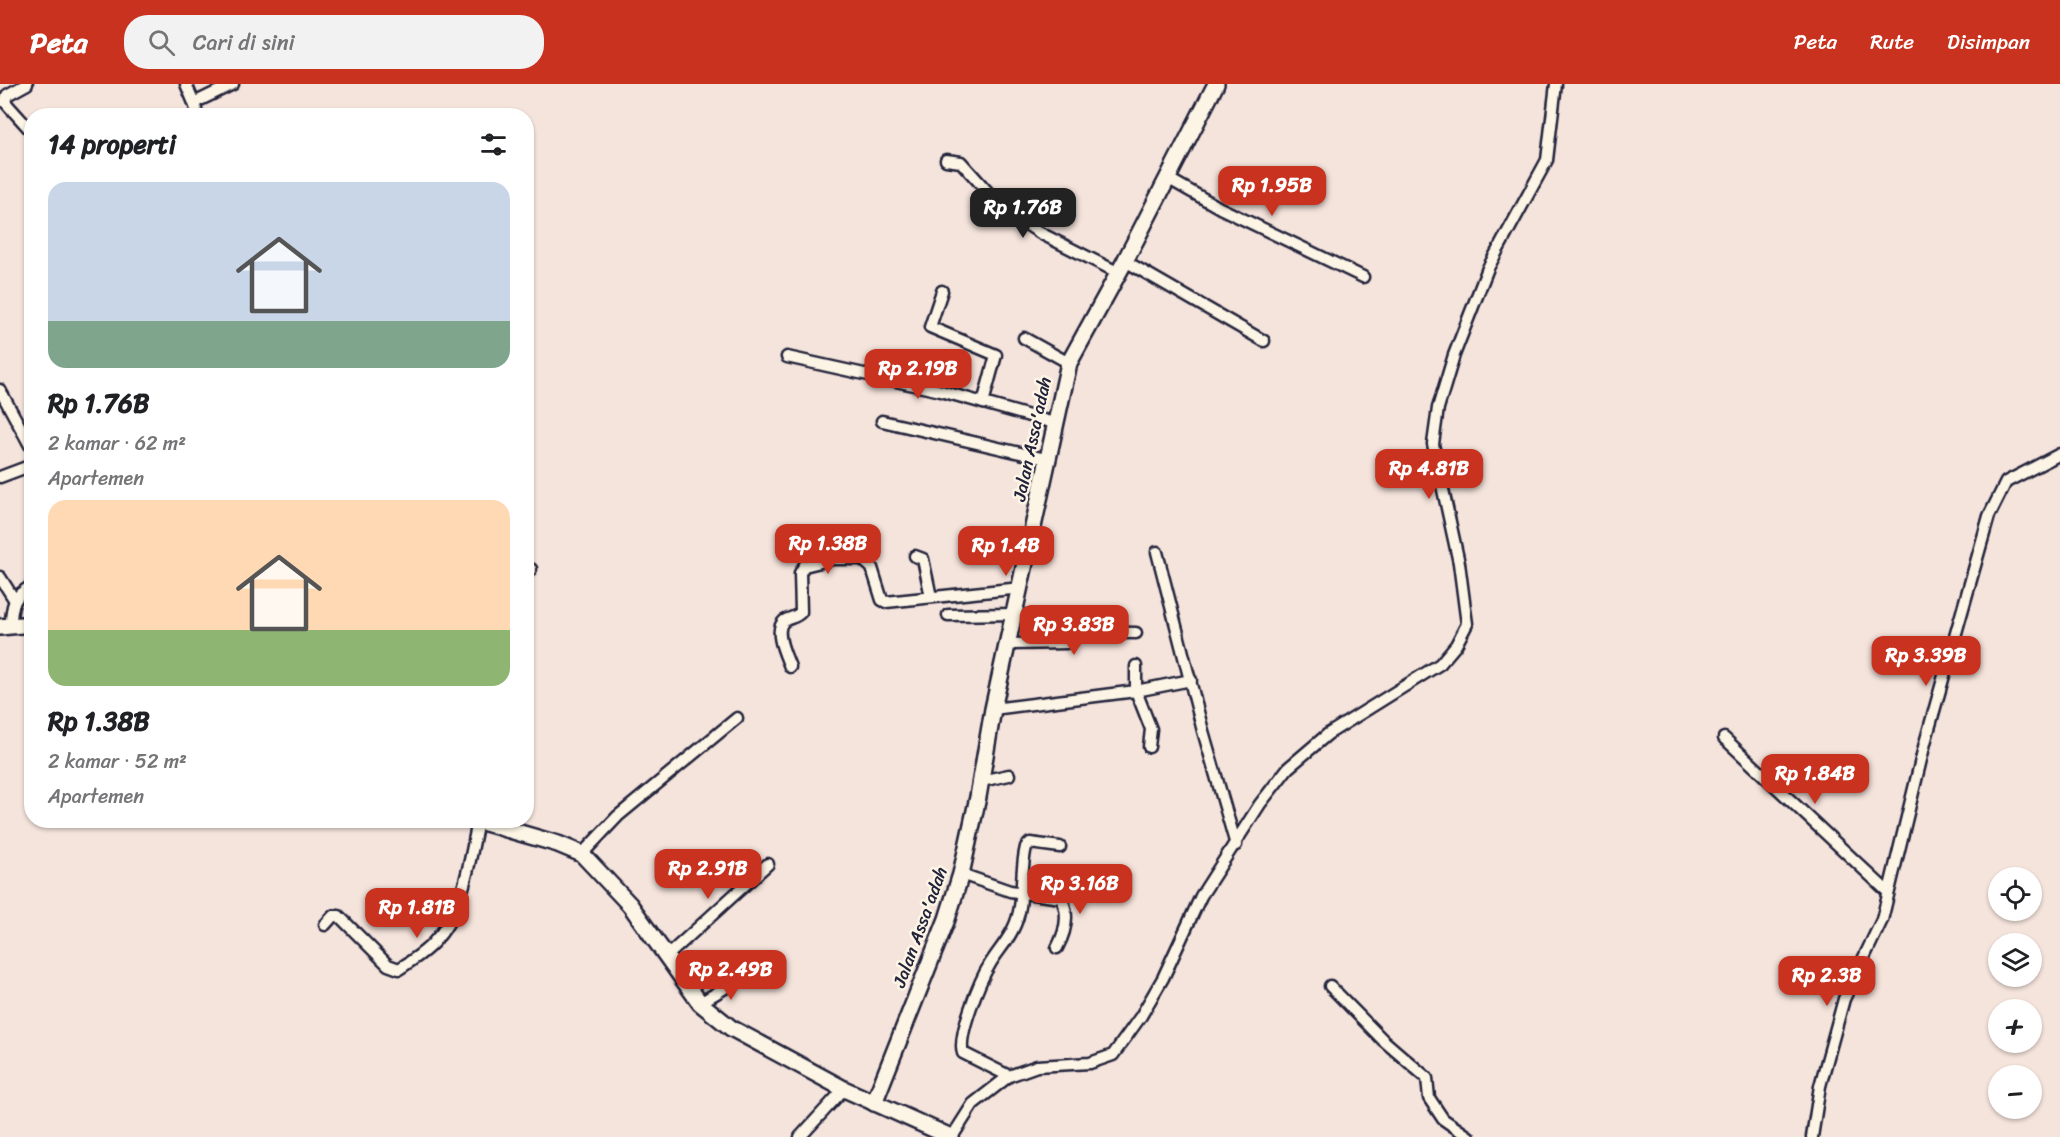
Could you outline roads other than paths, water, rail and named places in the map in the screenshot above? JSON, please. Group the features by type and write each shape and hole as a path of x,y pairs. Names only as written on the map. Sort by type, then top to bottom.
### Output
{"street":[{"path":"24,123 5,102 7,95 27,84"},
{"path":"186,84 196,108"},
{"path":"194,103 233,84"},
{"name":"Jalan Assa'adah","path":"874,1103 947,919 961,874 981,781 993,709 1021,588 1046,459 1069,363 1169,179 1216,84"},
{"path":"501,828 558,844 582,854 630,905 700,1002 731,1028 844,1089 952,1137 973,1104 1010,1076 1037,1066 1090,1063 1113,1055 1141,1016 1202,896 1260,804 1288,768 1329,734 1440,664 1456,645 1467,624 1459,563 1433,444 1438,408 1454,355 1488,268 1547,160 1556,84"},
{"path":"946,160 961,162 1003,209 1040,233 1122,267 1264,341"},
{"path":"1169,179 1220,208 1363,277"},
{"path":"942,291 930,327 996,355 983,404"},
{"path":"1024,338 1069,363"},
{"path":"787,357 940,391 1054,423"},
{"path":"0,390 24,434"},
{"path":"882,421 1046,459"},
{"path":"1812,1137 1820,1086 1844,999 1882,920 1925,743 1989,516 2006,482 2060,454"},
{"path":"0,477 24,468"},
{"path":"1157,552 1203,731 1236,845"},
{"path":"915,556 923,559 931,597"},
{"path":"790,667 780,637 781,627 784,621 801,612 800,573 804,566 833,559 862,559 872,568 882,600 896,602 1021,588"},
{"path":"0,577 14,600"},
{"path":"24,590 14,600 5,626 24,625"},
{"path":"948,615 1015,614"},
{"path":"1009,644 1066,643 1072,641 1081,632 1136,633"},
{"path":"1136,666 1136,691 1150,729 1149,747"},
{"path":"993,709 1136,691 1191,680"},
{"path":"582,854 618,816 736,718"},
{"path":"1724,738 1888,892"},
{"path":"981,781 1009,775"},
{"path":"325,925 333,916 339,916 388,965 399,969 432,945 454,914 466,879 475,828"},
{"path":"1010,1076 963,1053 962,1048 981,981 1014,929 1022,893 1026,847 1030,843 1060,848"},
{"path":"666,957 768,864"},
{"path":"961,874 985,884 1022,893 1061,898 1066,919 1064,934 1058,948"},
{"path":"700,1002 748,974"},
{"path":"1330,986 1383,1040 1427,1078 1429,1098 1443,1119 1469,1137"},
{"path":"800,1137 844,1089"}]}
